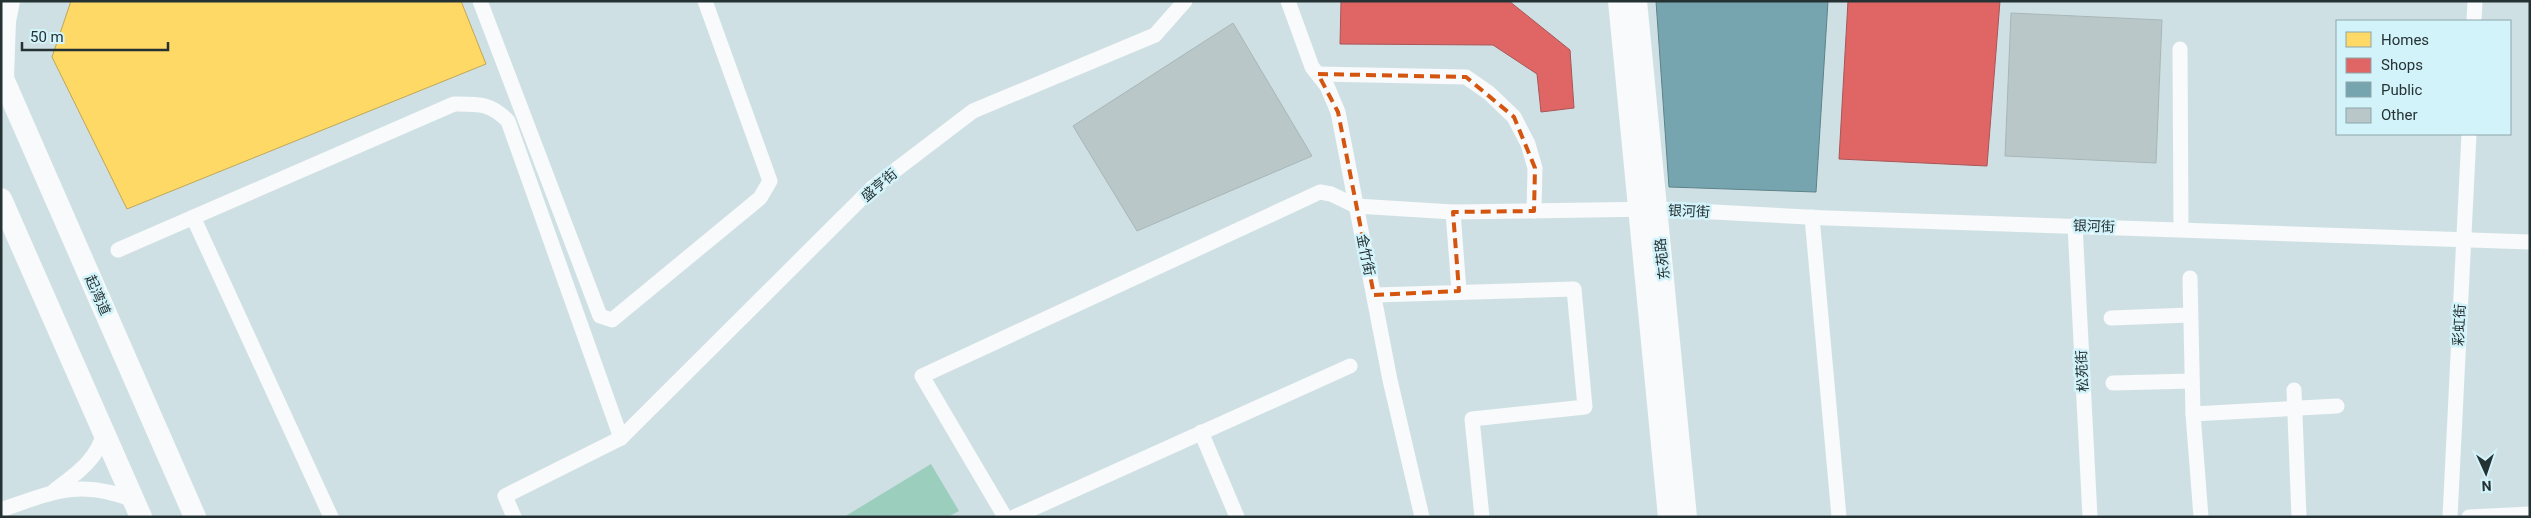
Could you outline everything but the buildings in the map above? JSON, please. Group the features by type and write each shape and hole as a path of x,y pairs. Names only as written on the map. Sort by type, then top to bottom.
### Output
{"main road":[{"path":"2,76 5,21 10,1"},
{"name":"起湾道","path":"2,76 8,108 195,517"},
{"path":"1,199 7,229 138,509"}],"street":[{"path":"480,1 600,316 612,320 760,198 770,181 705,1"},
{"name":"盛亨街","path":"514,517 505,496 621,438 872,188 973,111 1155,35 1185,1"},
{"name":"金竹街","path":"1288,1 1296,20 1301,42 1318,74 1327,86 1338,112 1374,295 1422,517"},
{"name":"东苑路","path":"1618,1 1648,209 1687,517"},
{"name":"东苑路","path":"1637,1 1668,517"},
{"path":"2474,20 2475,1"},
{"path":"2180,49 2181,229"},
{"path":"1318,74 1466,77 1489,92 1514,117 1528,144 1535,168 1534,211"},
{"path":"118,250 454,104 482,104 497,110 508,121 621,438"},
{"name":"彩虹街","path":"2450,517 2469,135"},
{"path":"1005,517 922,376 1320,192 1331,194 1356,206"},
{"name":"银河街","path":"1356,206 1454,212 1648,209 1812,217 2530,242"},
{"path":"1454,212 1459,291"},
{"path":"193,217 332,517"},
{"path":"1812,217 1839,517"},
{"name":"松苑街","path":"2075,225 2090,517"},
{"path":"2190,278 2193,414 2201,517"},
{"path":"1374,295 1574,289 1585,407 1472,419 1482,517"},
{"path":"2111,318 2190,315"},
{"path":"1014,517 1350,366"},
{"path":"2113,383 2192,381"},
{"path":"2294,390 2299,517"},
{"path":"2193,414 2337,406"},
{"path":"1200,432 1237,517"},
{"path":"54,491 90,461 99,448 104,433"},
{"path":"1,510 54,491 104,489 138,509"},
{"path":"2469,517 2530,514"}],"highlighted area":[{"path":"1318,74 1466,77 1514,117 1535,168 1534,211 1453,212 1459,291 1374,295 1338,112"}],"green space":[{"path":"931,464 959,511 948,517 844,517"}]}
